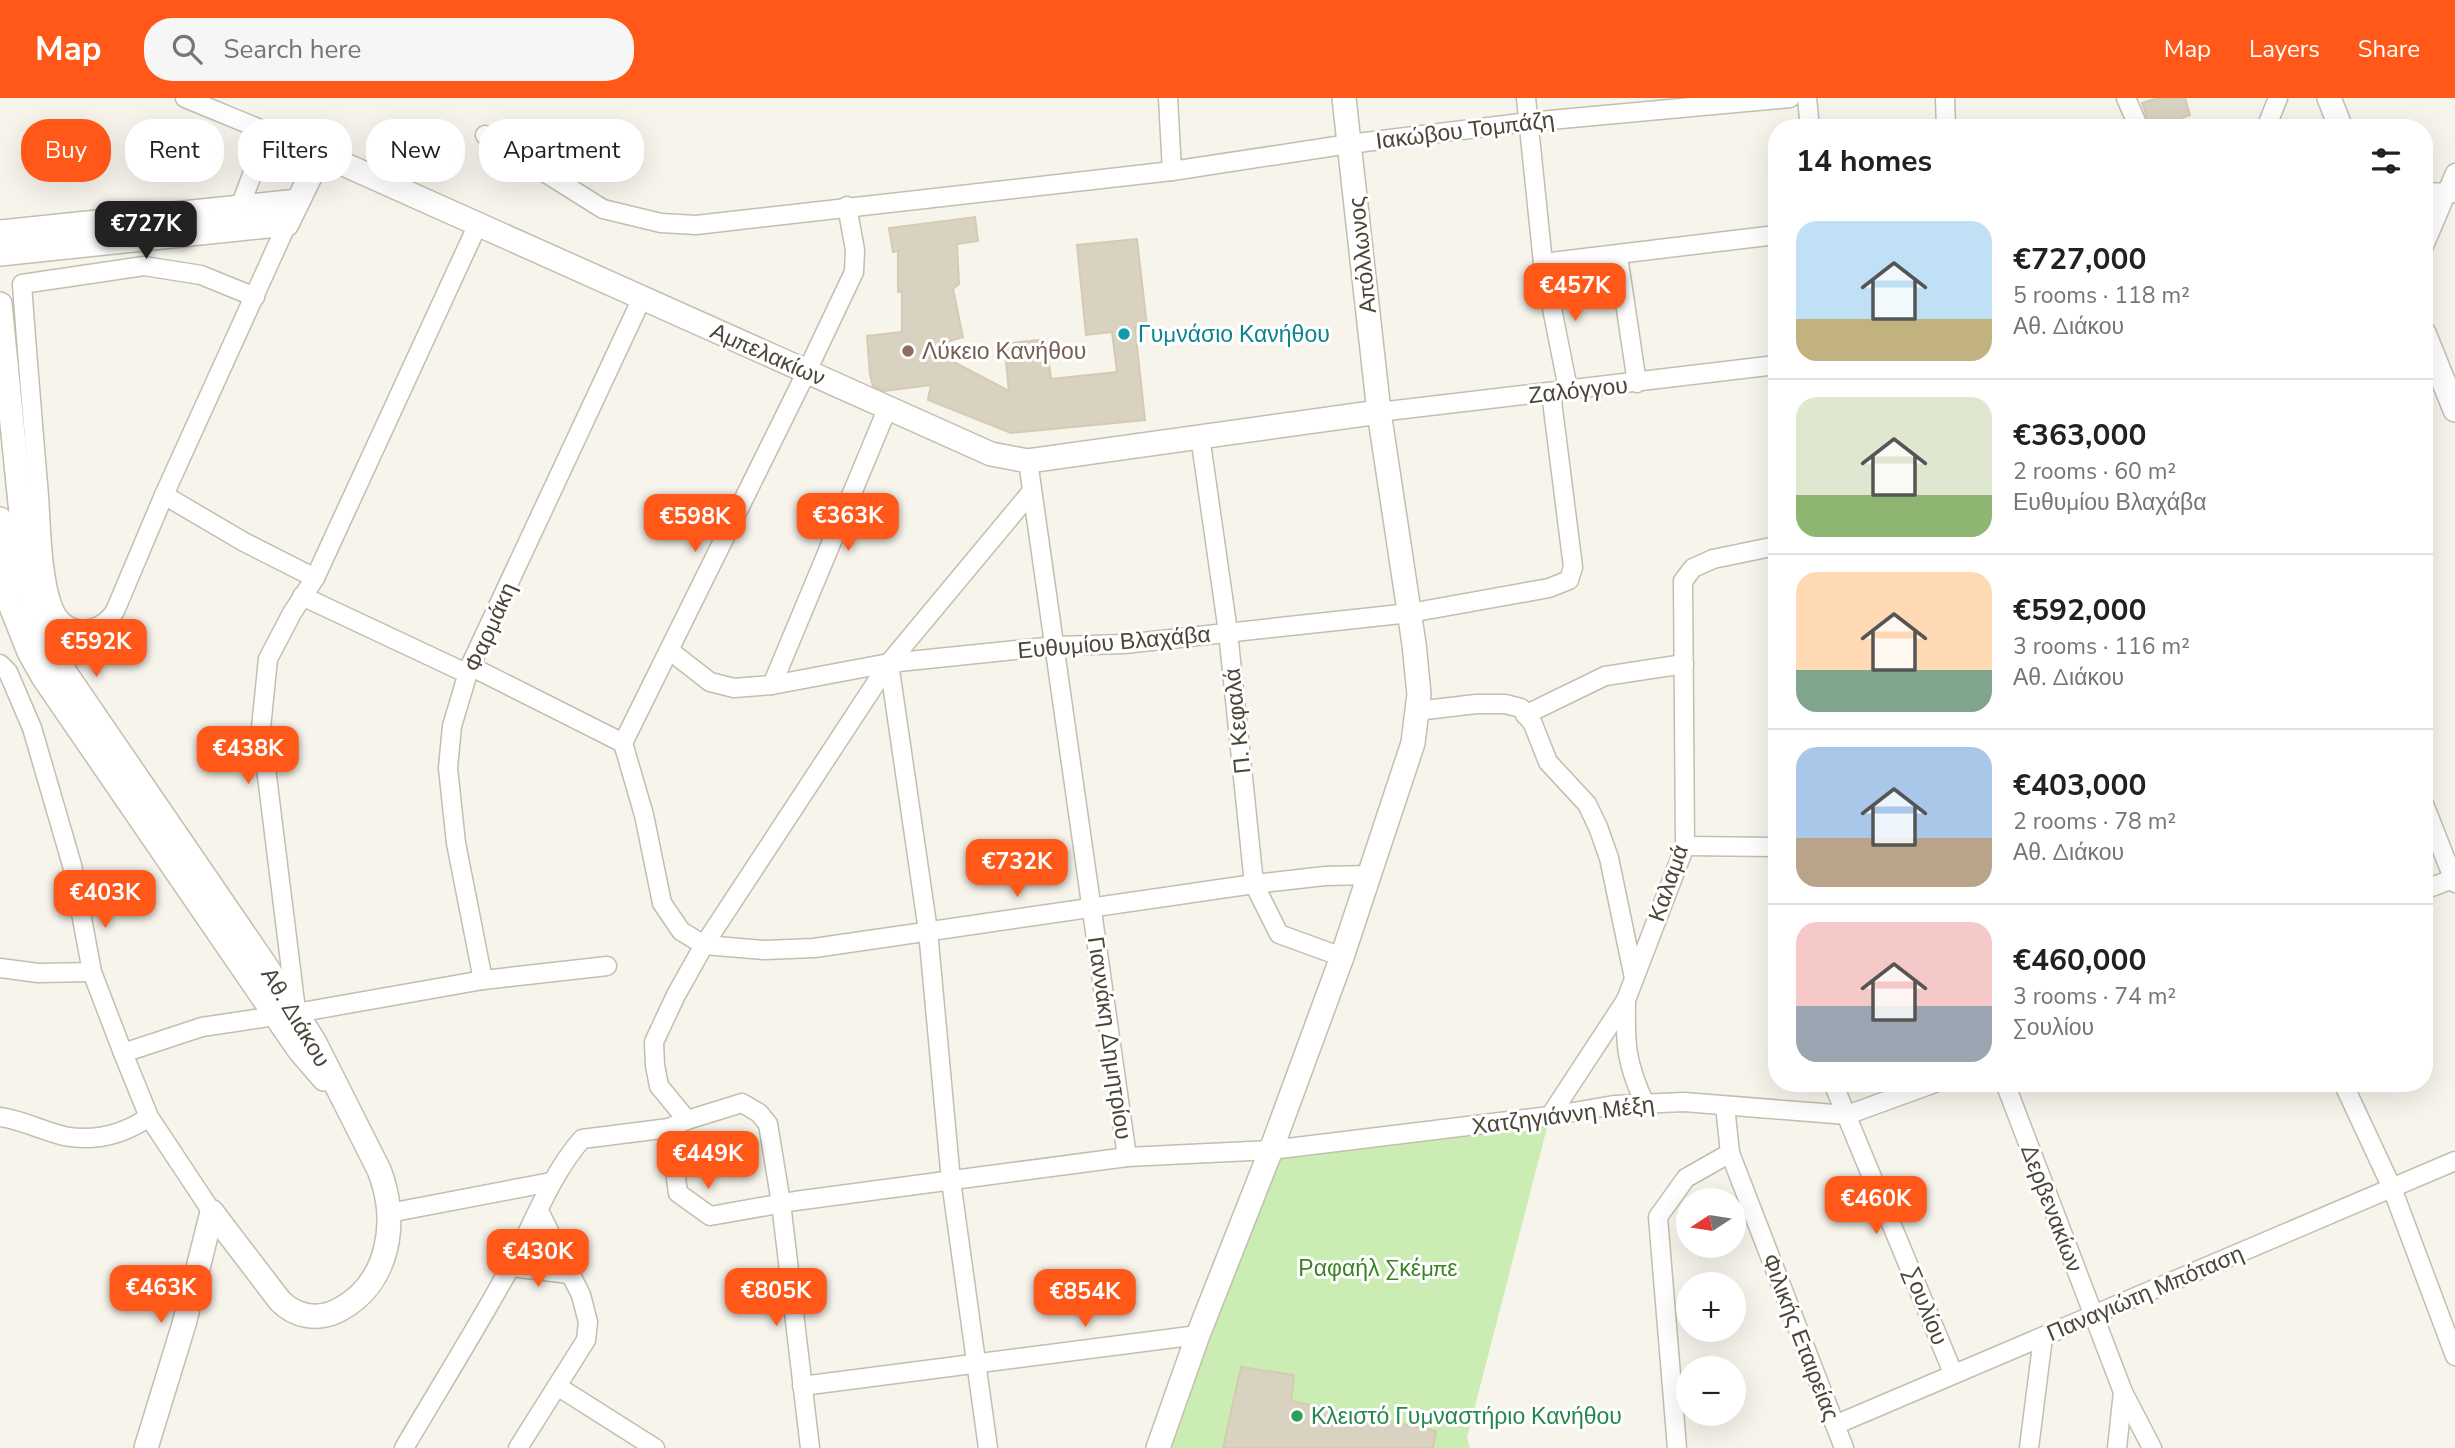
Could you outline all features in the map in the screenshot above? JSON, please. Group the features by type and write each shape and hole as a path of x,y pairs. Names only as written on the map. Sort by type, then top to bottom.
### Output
{"street":[{"name":"Αμπελακίων","path":"185,98 238,121"},
{"path":"1168,98 1172,171"},
{"name":"Απόλλωνος","path":"1158,1448 1198,1335 1271,1150 1342,957 1413,743 1419,694 1410,613 1379,412 1344,98"},
{"path":"1526,98 1559,391"},
{"name":"Ιακώβου Τομπάζη","path":"560,182 603,209 661,223 696,225 1172,171 1349,144 1528,122 1716,101 1790,98"},
{"path":"1807,98 1809,119"},
{"path":"1945,98 1946,119"},
{"path":"2126,98 2135,119"},
{"path":"2270,119 2278,98"},
{"path":"2329,98 2337,119"},
{"name":"Αμπελακίων","path":"352,168 992,453 1028,461 1379,412"},
{"path":"2433,228 2451,193 2455,173"},
{"path":"240,207 249,182"},
{"path":"255,297 201,275 144,266 22,284 43,554 52,606 65,625 73,629 88,630 95,629 109,620 129,581 164,495 255,297 287,224 307,182"},
{"path":"2433,192 2451,193"},
{"path":"0,232 298,201"},
{"path":"848,206 855,250 854,272 623,743 644,815 662,903 681,931 704,945 765,950 814,948 1254,884 1325,876 1371,875"},
{"path":"0,254 287,224"},
{"path":"286,1015 261,728 268,659 302,596 315,578 478,224"},
{"path":"1543,263 1768,236"},
{"path":"1618,256 1637,383"},
{"name":"Φαρμάκη","path":"483,980 456,843 448,768 452,726 469,670 642,298"},
{"name":"Αθ. Διάκου","path":"0,303 27,573 38,620 60,665 286,1015"},
{"path":"2433,355 2455,410"},
{"name":"Ζαλόγγου","path":"1379,412 1768,366"},
{"name":"Ευθυμίου Βλαχάβα","path":"669,650 710,682 734,688 772,685 890,663 1055,646 1124,644 1410,613 1549,588 1569,580 1573,567 1559,391"},
{"path":"772,685 888,407"},
{"name":"Π. Κεφαλά","path":"1200,436 1228,632 1254,884 1279,934 1342,957"},
{"name":"Γιαννάκη Δημητρίου","path":"1028,461 1126,1157"},
{"path":"687,1120 659,1086 655,1065 654,1042 676,995 704,945 890,663 1032,491"},
{"path":"164,495 244,542 315,578"},
{"name":"Αθ. Διάκου","path":"0,519 10,604 38,669 286,1015 314,1041 379,1170 387,1191 389,1213 384,1251 369,1287 349,1305 334,1313 317,1317 294,1312 280,1301 212,1212"},
{"name":"Καλαμά","path":"1550,1116 1626,1000 1685,846 1683,581 1693,568 1713,559 1768,548"},
{"path":"302,596 469,670 623,743"},
{"path":"890,663 928,931 951,1181 988,1448"},
{"path":"0,664 8,672 32,728 72,865 92,972 123,1053 149,1117 212,1212 184,1324 146,1448"},
{"path":"1525,715 1605,676 1684,664"},
{"path":"1417,711 1476,704 1505,704 1521,708 1533,724 1548,762 1587,804 1598,827 1609,858 1634,978"},
{"path":"2433,827 2454,880 2433,887"},
{"path":"1685,846 1768,847"},
{"path":"123,1053 202,1027 483,980 607,966"},
{"path":"0,968 38,973 92,972"},
{"path":"1626,1000 1627,1057 1645,1104"},
{"name":"Σουλίου","path":"1837,1092 1953,1373"},
{"name":"Χατζηγιάννη Μέξη","path":"781,1203 1126,1157 1271,1150 1550,1116 1614,1105 1684,1102 1847,1115 1910,1092"},
{"name":"Δερβενακίων","path":"2008,1092 2123,1392 2151,1448"},
{"path":"2347,1092 2392,1188 2455,1356"},
{"path":"404,1448 510,1267 551,1182 582,1139 669,1128 742,1103 759,1113 768,1124 781,1203 810,1448"},
{"name":"Φιλικής Εταιρείας","path":"1725,1106 1730,1153 1844,1448"},
{"path":"0,1117 65,1136 92,1137 122,1132 149,1117"},
{"path":"669,1128 678,1193 709,1216 781,1203"},
{"path":"1677,1448 1658,1217 1686,1178 1730,1153"},
{"name":"Παναγιώτη Μπόταση","path":"1835,1425 2455,1161"},
{"path":"389,1213 551,1182"},
{"path":"518,1448 586,1340 588,1322 584,1304 539,1211"},
{"path":"510,1267 570,1274"},
{"path":"802,1386 1198,1335"},
{"path":"2029,1448 2043,1337"},
{"path":"557,1386 655,1448"},
{"path":"2117,1448 2123,1392"}],"green space":[{"name":"Ραφαήλ Σκέμπε","path":"1550,1116 1467,1437 1470,1448 1158,1448 1271,1150"}],"building":[{"path":"2158,98 2185,98 2190,115 2178,119 2148,119 2142,103"},
{"path":"975,217 978,241 957,244 959,284 953,289 963,337 927,348 1009,391 1004,344 1046,339 1051,379 1117,372 1112,332 1086,335 1077,245 1137,239 1147,327 1135,328 1145,420 1011,433 928,400 931,385 884,391 873,386 867,336 902,332 898,251 893,252 889,228"},
{"name":"Κλειστό Γυμναστήριο Κανήθου","path":"1241,1367 1294,1375 1291,1401 1436,1431 1433,1448 1223,1448"}],"place":[{"name":"Γυμνάσιο Κανήθου","path":"1124,334"},
{"name":"Λύκειο Κανήθου","path":"908,351"},
{"name":"Κλειστό Γυμναστήριο Κανήθου","path":"1297,1416"}]}
